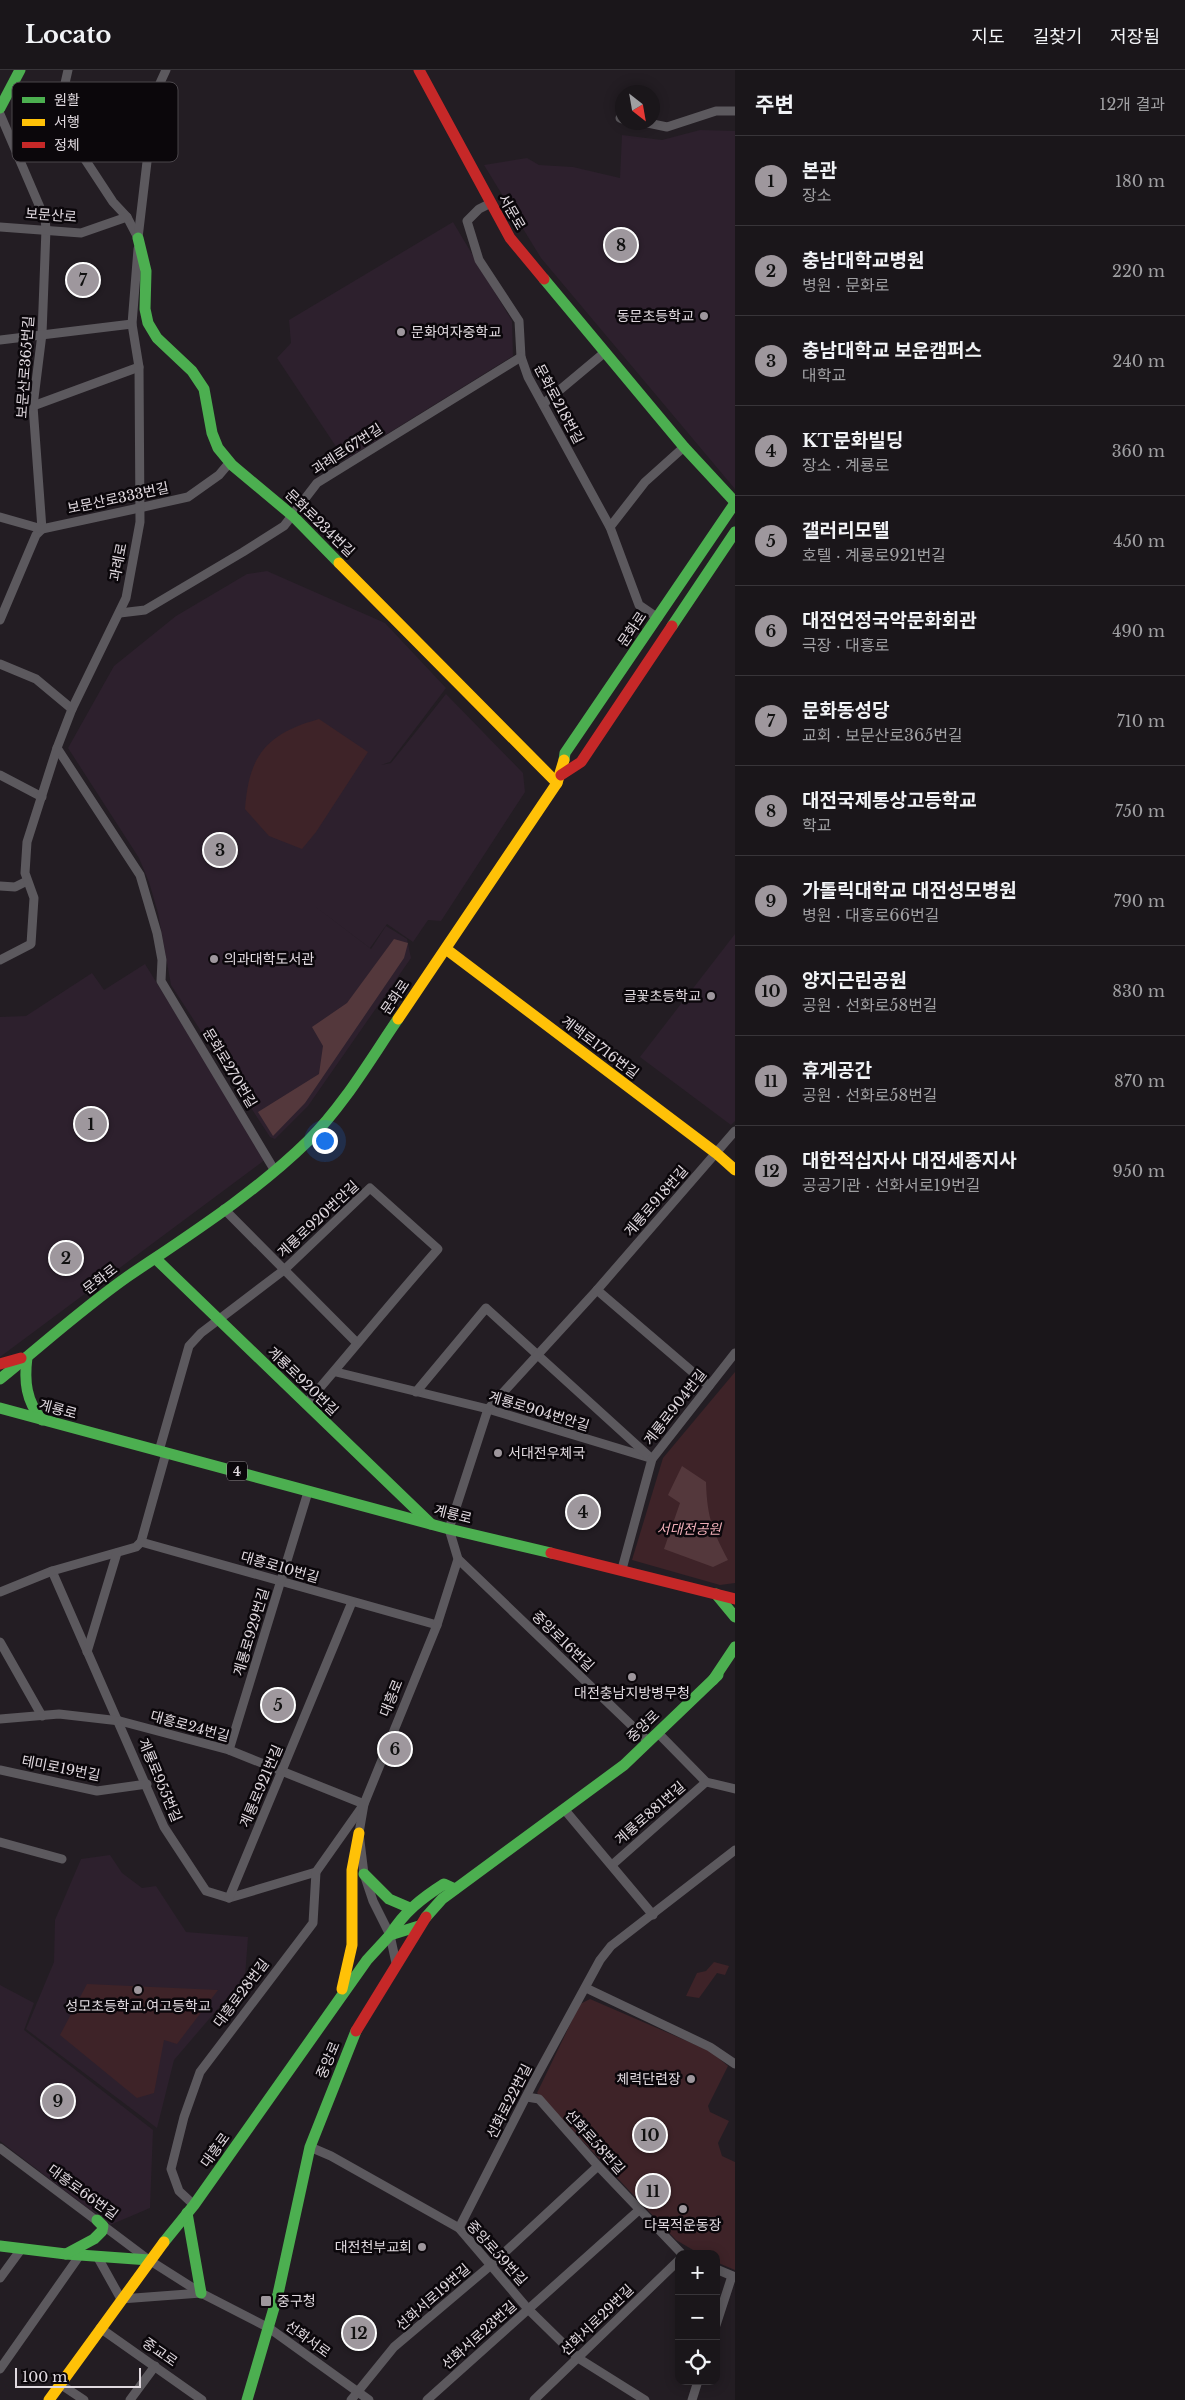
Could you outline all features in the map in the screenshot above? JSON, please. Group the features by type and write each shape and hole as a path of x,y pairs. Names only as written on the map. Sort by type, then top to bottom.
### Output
{"main road":[{"path":"14,82 20,70"},
{"name":"서문로","path":"419,70 489,204 529,264 684,447 735,502"},
{"path":"0,108 12,85"},
{"name":"문화로234번길","path":"138,243 146,269 145,308 150,330 184,361 197,376 205,391 208,420 218,448 230,462 291,515 559,779"},
{"name":"문화로","path":"559,779 565,753 735,502"},
{"name":"문화로","path":"0,1379 126,1278 224,1209 274,1171 309,1140 339,1106 559,779 581,762 735,532"},
{"name":"계백로1716번길","path":"446,949 716,1153 735,1170"},
{"name":"계룡로920번길","path":"156,1258 431,1524"},
{"path":"0,1364 27,1357 25,1370 28,1401 42,1420"},
{"name":"계룡로","path":"0,1408 450,1529 622,1569 735,1599"},
{"path":"716,1594 735,1591"},
{"path":"716,1594 735,1616"},
{"path":"713,1680 735,1647"},
{"name":"중앙로","path":"247,2400 269,2328 294,2229 310,2147 356,2032 418,1926 454,1888 624,1765 735,1657"},
{"path":"713,1680 735,1666"},
{"path":"338,1999 352,1945 352,1870 359,1833"},
{"path":"364,1874 384,1897 398,1905 410,1908"},
{"path":"390,1935 400,1917 410,1908 444,1884 454,1888"},
{"name":"대흥로","path":"149,2260 190,2209 367,1960 390,1935 418,1926"},
{"path":"190,2209 201,2293"},
{"path":"66,2254 99,2237 103,2231 103,2226 97,2220"},
{"path":"0,2246 66,2254 149,2260"},
{"path":"49,2400 149,2260"}],"street":[{"name":"과례로","path":"160,82 166,70"},
{"path":"660,126 667,127 716,110 735,111"},
{"name":"보문산로365번길","path":"0,114 12,143"},
{"name":"보문산로365번길","path":"20,162 44,219 46,229 42,334 32,406 42,529"},
{"path":"87,162 113,202 127,217 138,243"},
{"name":"과례로","path":"0,960 31,944 34,898 25,872 27,842 57,748 72,709 126,598 140,522 139,367 132,324 138,243 147,162"},
{"name":"문화로218번길","path":"489,204 479,209 467,221 479,260 519,321 521,357 528,377 610,527 639,605 658,618"},
{"name":"보문산로","path":"0,227 81,232 127,217"},
{"path":"0,340 132,324"},
{"path":"543,404 604,353"},
{"name":"과례로67번길","path":"120,613 145,610 180,591 284,526 318,483 521,357"},
{"path":"32,406 139,367"},
{"path":"610,527 644,482 684,447"},
{"name":"보문산로333번길","path":"0,517 42,529 188,497 219,475 230,462"},
{"path":"0,620 36,535 42,529"},
{"path":"0,664 36,679 72,709"},
{"name":"문화로270번길","path":"57,748 140,875 157,933 162,960 161,981 274,1171"},
{"path":"0,775 42,797"},
{"path":"0,886 15,887 27,881"},
{"name":"계룡로918번길","path":"450,1529 488,1409 538,1352 597,1290 735,1131"},
{"name":"계룡로920번안길","path":"163,1452 189,1346 201,1333 284,1270 370,1188 438,1249 356,1342 336,1372 306,1404"},
{"path":"224,1209 356,1342"},
{"path":"597,1290 709,1386"},
{"path":"416,1392 486,1308 538,1352 652,1459"},
{"name":"계룡로904번길","path":"622,1569 652,1459 735,1353"},
{"name":"계룡로904번안길","path":"336,1372 488,1409 652,1459"},
{"path":"0,1592 52,1571 136,1547 142,1542 163,1452"},
{"name":"계룡로929번길","path":"229,1750 308,1492"},
{"path":"450,1529 458,1559"},
{"name":"대흥로10번길","path":"142,1542 438,1625"},
{"path":"88,1652 117,1553"},
{"name":"대흥로","path":"390,1935 373,1902 364,1874 359,1833 364,1804 438,1625 458,1559"},
{"name":"중앙로16번길","path":"458,1559 649,1742"},
{"name":"계룡로955번길","path":"52,1571 120,1721 164,1828 206,1891 229,1898"},
{"name":"계룡로921번길","path":"229,1898 352,1602"},
{"path":"0,1642 42,1716"},
{"name":"대흥로24번길","path":"0,1719 60,1714 120,1721 229,1750 364,1804"},
{"path":"658,1733 706,1782 735,1789"},
{"name":"테미로19번길","path":"0,1770 97,1791 146,1784"},
{"name":"계룡로881번길","path":"612,1865 706,1782"},
{"path":"229,1898 316,1872 364,1804"},
{"path":"564,1809 653,1915"},
{"path":"0,1842 62,1859"},
{"name":"선화로22번길","path":"458,2228 534,2081 600,1960 611,1946 735,1850"},
{"name":"대흥로28번길","path":"190,2209 179,2191 171,2169 184,2118 200,2072 313,1923 316,1872"},
{"path":"390,1935 396,1963"},
{"path":"586,1988 710,2047 735,2064"},
{"name":"선화로58번길","path":"527,2097 538,2099 598,2166 678,2250"},
{"name":"중앙로59번길","path":"310,2147 331,2156 458,2228 528,2309 578,2358 645,2400"},
{"name":"대흥로66번길","path":"0,2148 149,2260"},
{"name":"선화서로19번길","path":"351,2400 394,2348 491,2265 598,2166"},
{"name":"선화서로23번길","path":"427,2400 639,2210"},
{"path":"0,2278 22,2248"},
{"path":"0,2369 80,2255"},
{"path":"96,2256 121,2299 201,2293"},
{"name":"선화서로","path":"149,2260 201,2293 269,2328 369,2400"},
{"name":"선화서로29번길","path":"534,2400 675,2264"},
{"path":"720,2271 734,2277 720,2315"},
{"name":"중교로","path":"100,2328 202,2400"},
{"path":"130,2400 154,2366"},
{"path":"60,2384 84,2400"},
{"path":"692,2400 697,2385"}],"shaded area":[{"path":"700,130 735,131 735,489 541,258 484,165 527,158 539,165 573,167 620,178 622,135 662,140"},
{"name":"문화여자중학교","path":"453,222 512,321 513,356 345,460 277,358 291,343 289,320"},
{"path":"267,571 385,623 446,688 390,762 381,765 391,763 446,694 523,773 525,792 441,921 428,920 413,942 387,924 370,948 308,901 371,949 386,926 407,939 411,958 308,1106 275,1139 270,1137 171,985 158,913 149,882 139,858 68,748 114,666 176,616 247,574"},
{"name":"글꽃초등학교","path":"735,934 735,1121 731,1125 640,1057"},
{"path":"145,964 266,1159 0,1357 0,1017 26,1016 92,973 104,990"},
{"name":"성모초등학교.여고등학교","path":"110,1855 122,1873 142,1888 156,1886 186,1932 248,1937 245,1977 174,2060 157,2128 26,2029 54,1962 55,1920 81,1859"},
{"path":"0,1985 34,2003 24,2030 153,2130 150,2208 110,2225 0,2141"}],"green space":[{"path":"319,719 368,752 316,832 302,849 269,836 245,809 247,790 256,761 273,740 301,725"},
{"path":"394,939 408,943 404,958 305,1103 273,1136 258,1112 319,1074 323,1046 312,1027 347,1003"},
{"name":"서대전공원","path":"735,1372 735,1583 720,1585 632,1560 663,1458"},
{"path":"682,1466 706,1482 711,1522 728,1560 713,1567 664,1549 680,1503 668,1495"},
{"path":"714,1962 729,1966 725,1975 717,1973 699,1998 686,1996 697,1973 706,1971"},
{"path":"87,1984 218,1990 177,2044 164,2040 154,2093 137,2098 60,2035"},
{"path":"590,1999 710,2051 728,2066 708,2106 710,2112 729,2121 718,2143 722,2156 735,2162 735,2270 720,2264 720,2250 693,2250 676,2240 537,2093 580,2004"}],"traffic: fast":[{"path":"14,82 20,70"},
{"path":"0,108 12,85"},
{"path":"138,238 146,271 145,309 148,323 157,338 192,371 204,389 212,433 218,448 232,465 293,516 339,563"},
{"path":"544,279 684,447 735,502"},
{"path":"564,760 565,753 735,503"},
{"path":"672,626 735,532"},
{"path":"0,1379 111,1289 221,1213 288,1160 333,1113 398,1019"},
{"path":"156,1259 431,1524"},
{"path":"27,1357 27,1390 32,1406 42,1420"},
{"path":"0,1408 449,1529 551,1553"},
{"path":"716,1594 735,1617"},
{"path":"713,1680 735,1647"},
{"path":"426,1917 442,1899 624,1765 718,1675"},
{"path":"364,1874 389,1899 410,1908"},
{"path":"390,1935 407,1912 428,1895 444,1884 455,1889"},
{"path":"164,2242 194,2205 367,1960 390,1935 419,1926"},
{"path":"247,2400 278,2294 310,2147 356,2031"},
{"path":"187,2213 201,2293"},
{"path":"66,2254 94,2239 102,2231 103,2226 97,2220"},
{"path":"0,2246 66,2254 149,2260"}],"traffic: slow":[{"path":"339,563 557,783"},
{"path":"398,1019 557,783 564,760"},
{"path":"446,949 716,1153 735,1170"},
{"path":"342,1989 352,1945 352,1870 359,1833"},
{"path":"49,2400 164,2242"}],"traffic: jam":[{"path":"419,70 510,238 544,279"},
{"path":"561,775 581,762 672,626"},
{"path":"0,1364 21,1358"},
{"path":"551,1553 735,1599"},
{"path":"356,2031 426,1917"}],"place":[{"name":"대전국제통상고등학교","path":"621,245"},
{"name":"문화동성당","path":"83,280"},
{"name":"동문초등학교","path":"704,316"},
{"name":"문화여자중학교","path":"401,332"},
{"name":"충남대학교 보운캠퍼스","path":"220,850"},
{"name":"의과대학도서관","path":"214,959"},
{"name":"글꽃초등학교","path":"711,996"},
{"name":"본관","path":"91,1124"},
{"name":"충남대학교병원","path":"66,1258"},
{"name":"서대전우체국","path":"498,1453"},
{"name":"KT문화빌딩","path":"583,1512"},
{"name":"대전충남지방병무청","path":"632,1677"},
{"name":"갤러리모텔","path":"278,1705"},
{"name":"대전연정국악문화회관","path":"395,1749"},
{"name":"성모초등학교.여고등학교","path":"138,1990"},
{"name":"체력단련장","path":"691,2079"},
{"name":"가톨릭대학교 대전성모병원","path":"58,2101"},
{"name":"양지근린공원","path":"650,2135"},
{"name":"휴게공간","path":"653,2191"},
{"name":"다목적운동장","path":"683,2209"},
{"name":"대전천부교회","path":"422,2247"},
{"name":"중구청","path":"266,2301"},
{"name":"대한적십자사 대전세종지사","path":"359,2333"}]}
